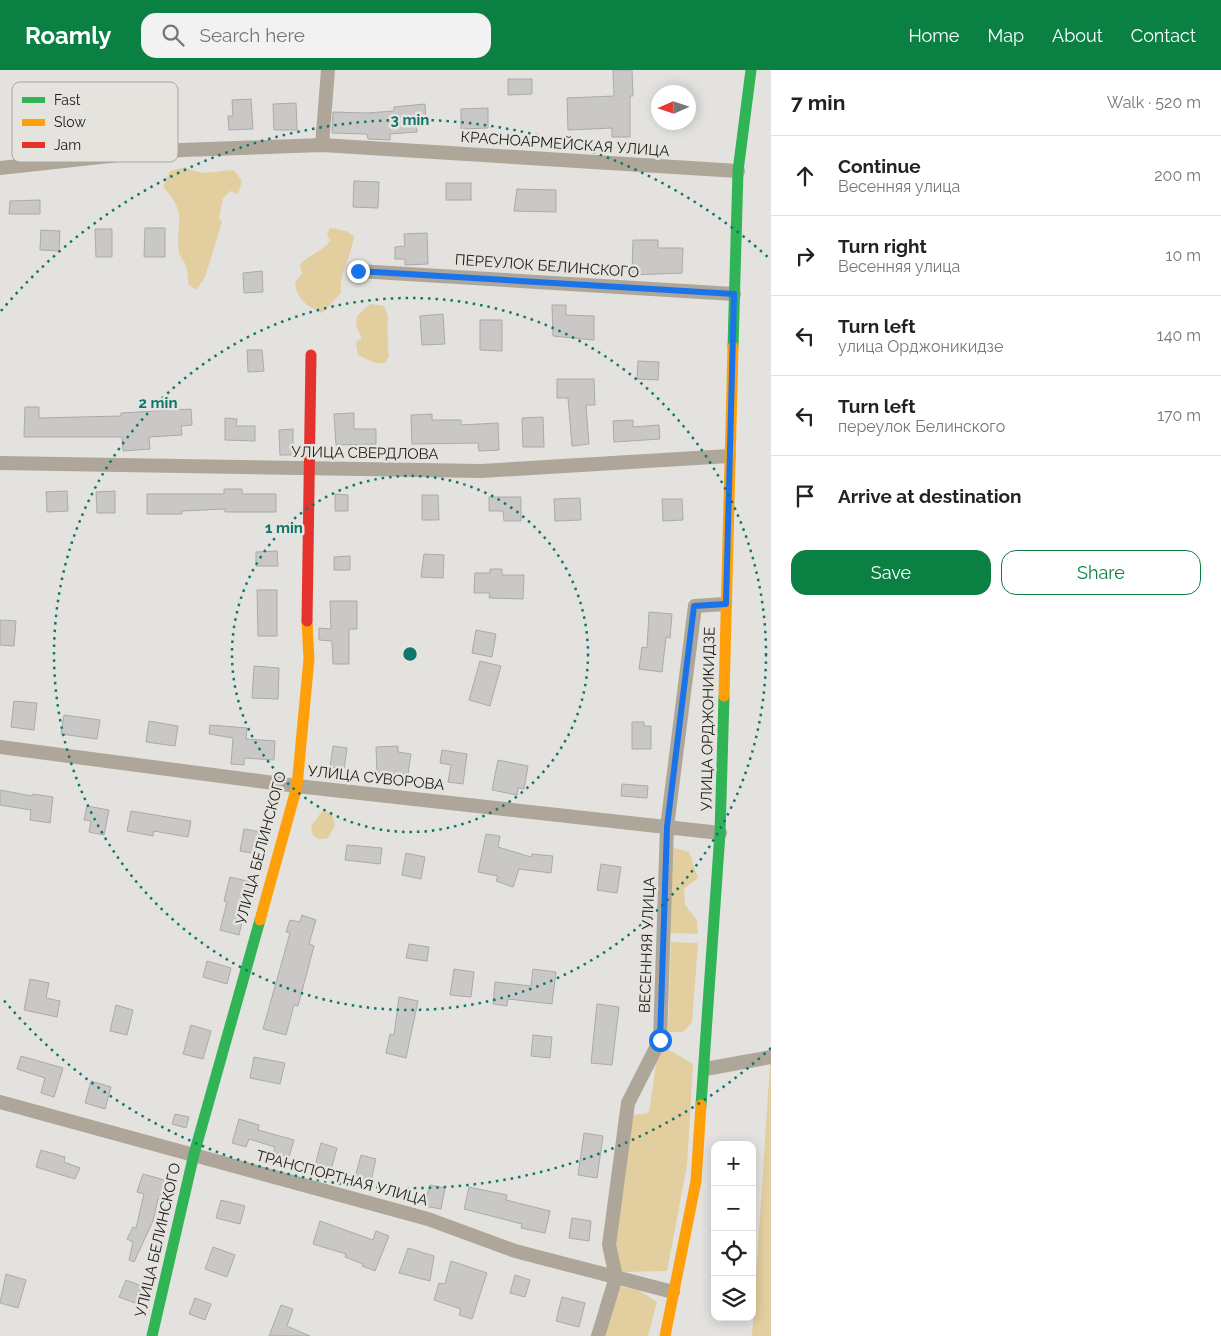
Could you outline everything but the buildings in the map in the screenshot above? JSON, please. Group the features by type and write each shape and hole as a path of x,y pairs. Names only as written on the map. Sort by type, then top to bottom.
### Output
{"main road":[{"name":"УЛИЦА ОРДЖОНИКИДЗЕ","path":"665,1336 696,1181 705,1069 720,833 738,171 751,70"},
{"name":"УЛИЦА БЕЛИНСКОГО","path":"152,1336 194,1154 297,786 309,659 307,632 311,355"}],"street":[{"path":"322,145 328,70"},
{"name":"КРАСНОАРМЕЙСКАЯ УЛИЦА","path":"178,150 322,145 738,171"},
{"name":"КРАСНОАРМЕЙСКАЯ УЛИЦА","path":"0,168 55,162"},
{"name":"ПЕРЕУЛОК БЕЛИНСКОГО","path":"358,271 734,294"},
{"name":"УЛИЦА СВЕРДЛОВА","path":"0,463 480,471 729,456"},
{"name":"ВЕСЕННЯЯ УЛИЦА","path":"598,1336 616,1277 609,1246 628,1103 660,1040 667,827 694,606 726,604"},
{"name":"УЛИЦА СУВОРОВА","path":"0,747 297,786 720,833"},
{"path":"705,1069 771,1057"},
{"name":"ТРАНСПОРТНАЯ УЛИЦА","path":"0,1102 428,1219 515,1251 673,1292"}],"shaded area":[{"path":"185,167 204,173 234,170 242,181 238,194 230,191 223,198 219,218 222,222 205,277 196,290 189,285 185,264 179,253 179,218 176,204 163,187 170,171"},
{"path":"330,228 346,231 354,236 341,279 341,293 322,313 300,298 295,282 302,274 300,265 330,241 327,234"},
{"path":"370,304 384,306 388,316 389,356 385,363 375,363 358,355 356,342 362,338 356,326 357,316"},
{"path":"323,810 332,814 335,826 328,838 319,839 313,835 311,826"},
{"path":"671,847 689,852 698,878 684,889 685,905 697,920 698,934 669,933"},
{"path":"671,942 698,943 692,1022 683,1032 668,1032"},
{"path":"666,1048 693,1064 687,1165 667,1271 622,1272 615,1247 633,1115 649,1113 657,1057"},
{"path":"771,1050 771,1336 752,1336 753,1321 756,1321 756,1276"},
{"path":"618,1286 640,1291 657,1302 648,1336 603,1336"}],"traffic: fast":[{"path":"733,347 738,171 751,70"},
{"path":"701,1105 720,833 724,696"},
{"path":"152,1336 194,1154 260,920"}],"traffic: slow":[{"path":"724,696 733,347"},
{"path":"260,920 297,786 309,659 307,621"},
{"path":"665,1336 696,1181 701,1105"}],"traffic: jam":[{"path":"307,621 311,355"}],"route":[{"path":"358,271 734,294 726,604 694,606 667,827 660,1040"}]}
